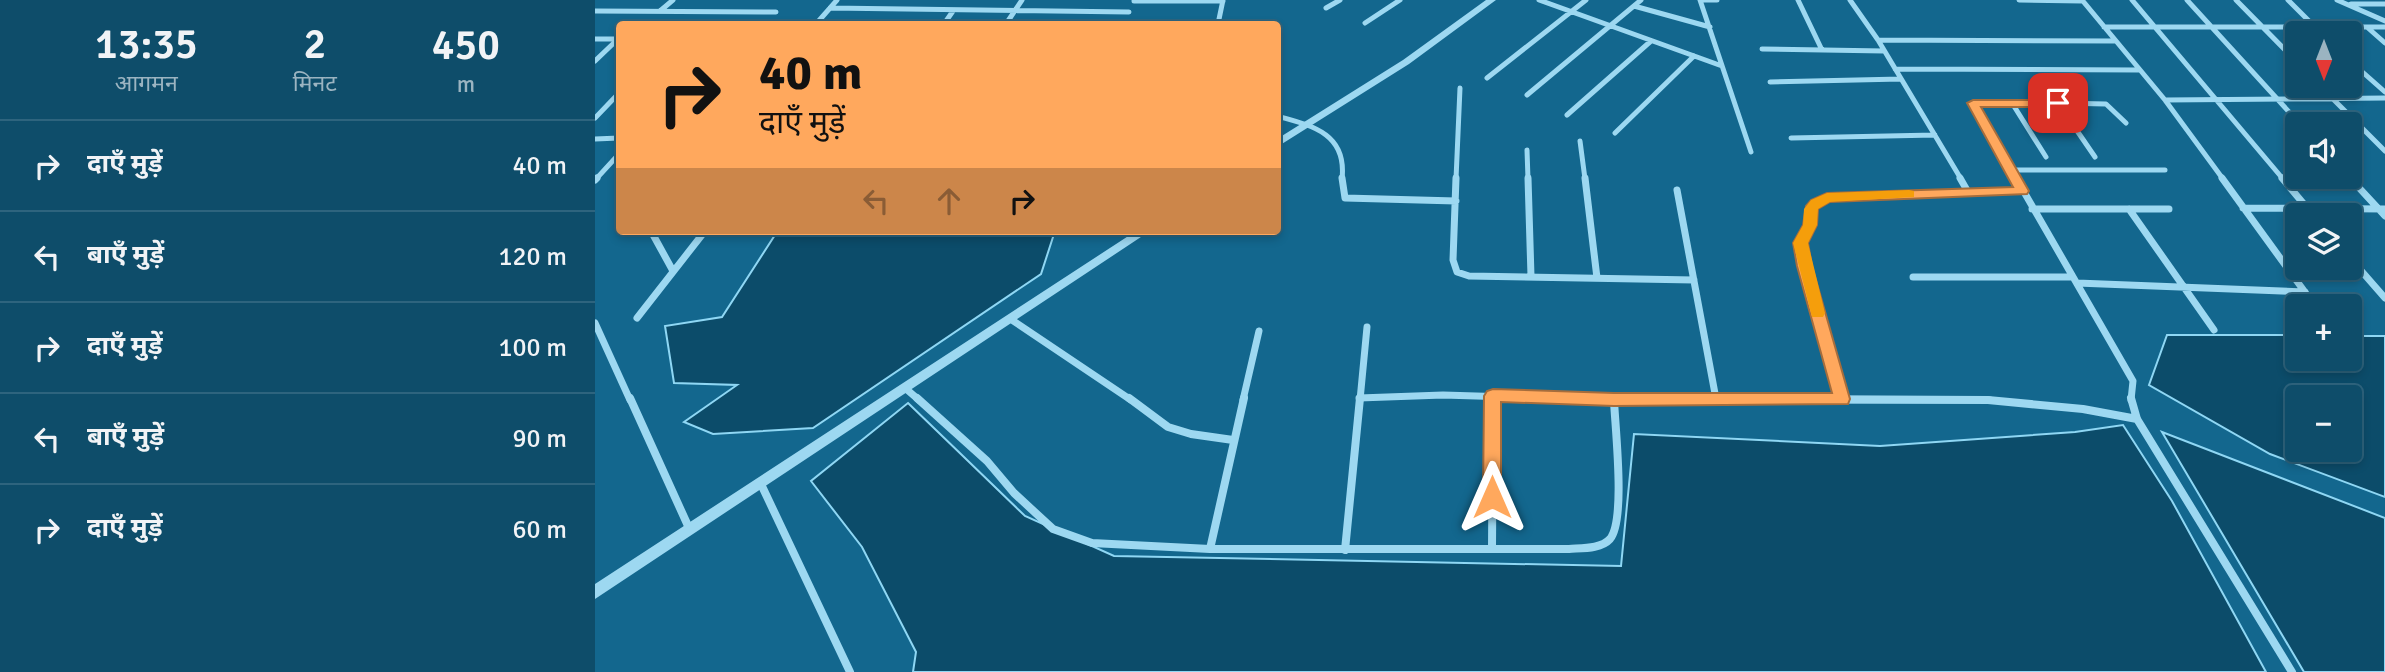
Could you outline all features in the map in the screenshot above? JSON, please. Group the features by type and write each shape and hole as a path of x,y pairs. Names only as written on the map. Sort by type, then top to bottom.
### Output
{"street":[{"path":"659,12 673,0"},
{"path":"819,21 837,0"},
{"path":"1008,21 1022,0"},
{"path":"1124,21 1134,0 1223,1 1218,21"},
{"path":"1325,8 1340,0"},
{"path":"1365,23 1400,0"},
{"path":"1539,0 1722,66"},
{"path":"1487,78 1586,0"},
{"path":"1527,95 1641,0"},
{"path":"1717,0 1700,0 1751,152"},
{"path":"1798,0 1822,50"},
{"path":"1850,0 1878,40 1968,191"},
{"path":"2019,0 2082,0 2165,100 2305,292"},
{"path":"2132,0 2303,203"},
{"path":"2187,0 2289,112"},
{"path":"2236,0 2285,51"},
{"path":"2288,0 2308,21"},
{"path":"2337,0 2385,21"},
{"path":"1281,141 1421,52 1489,1"},
{"path":"2348,4 2385,4"},
{"path":"1634,6 1710,27"},
{"path":"830,8 1129,12"},
{"path":"945,21 953,10"},
{"path":"595,11 776,12"},
{"path":"2104,27 2285,27"},
{"path":"2363,27 2385,27"},
{"path":"2367,27 2385,43"},
{"path":"595,40 616,39"},
{"path":"1878,40 2116,41"},
{"path":"1567,115 1651,41"},
{"path":"595,61 616,42"},
{"path":"1762,49 1884,51"},
{"path":"1615,133 1693,56"},
{"path":"1895,69 2139,70"},
{"path":"2363,73 2385,92"},
{"path":"1770,82 1901,79"},
{"path":"1460,89 1453,260 1457,272 1469,276 1694,280"},
{"path":"595,118 616,96"},
{"path":"2333,99 2385,151"},
{"path":"2165,100 2385,99"},
{"path":"2126,123 2113,107 2106,104 1973,103 2133,381 2131,403 2137,419 2292,672"},
{"path":"2012,103 2046,157"},
{"path":"2058,103 2095,157"},
{"path":"1281,117 1308,124 1329,137 1339,149 1343,163 1341,192 1345,198 1455,201"},
{"path":"1791,138 1935,135"},
{"path":"595,139 616,138"},
{"path":"1580,141 1597,278"},
{"path":"1527,150 1531,276"},
{"path":"595,180 616,157"},
{"path":"2011,170 2165,170"},
{"path":"2361,189 2382,209 2385,216"},
{"path":"1677,190 1716,399"},
{"path":"1842,399 1804,266 1801,243 1810,225 1811,209 1816,203 1827,197 2022,191"},
{"path":"2243,208 2285,208"},
{"path":"2032,209 2169,209"},
{"path":"2129,209 2214,331"},
{"path":"2362,209 2382,209"},
{"path":"652,235 673,271"},
{"path":"637,318 702,235"},
{"path":"595,590 1012,320 1138,235"},
{"path":"2362,272 2385,298"},
{"path":"1913,277 2075,280 2305,292"},
{"path":"1012,320 1168,427 1191,434 1233,440"},
{"path":"595,323 689,528"},
{"path":"1345,550 1367,327"},
{"path":"1210,549 1259,331"},
{"path":"905,388 987,461 1014,494 1053,529 1092,543 1210,549 1595,547 1613,539 1619,512 1614,400"},
{"path":"1359,398 1493,396 1614,400 1988,400 2083,409 2137,419"},
{"path":"1492,548 1493,396"},
{"path":"760,482 850,672"}],"water":[{"path":"775,235 1054,235 1041,274 813,428 713,434 684,422 737,385 674,383 665,326 722,317"},
{"path":"2167,335 2285,335 2285,371 2362,371 2362,336 2385,336 2385,497 2291,462 2362,462 2362,385 2285,385 2285,460 2270,454 2149,385"},
{"path":"908,403 1025,516 1114,556 1621,566 1634,434 1880,446 2075,432 2123,425 2172,501 2266,672 913,672 916,652 862,547 811,481"},
{"path":"2162,432 2385,518 2385,672 2304,672"}],"slow traffic":[{"path":"1818,313 1804,266 1801,243 1810,225 1811,209 1827,197 1909,194"}],"route":[{"path":"1492,497 1493,396 1614,400 1842,399 1804,266 1801,243 1810,225 1811,209 1827,197 2022,191 1973,103 2058,103"}]}
